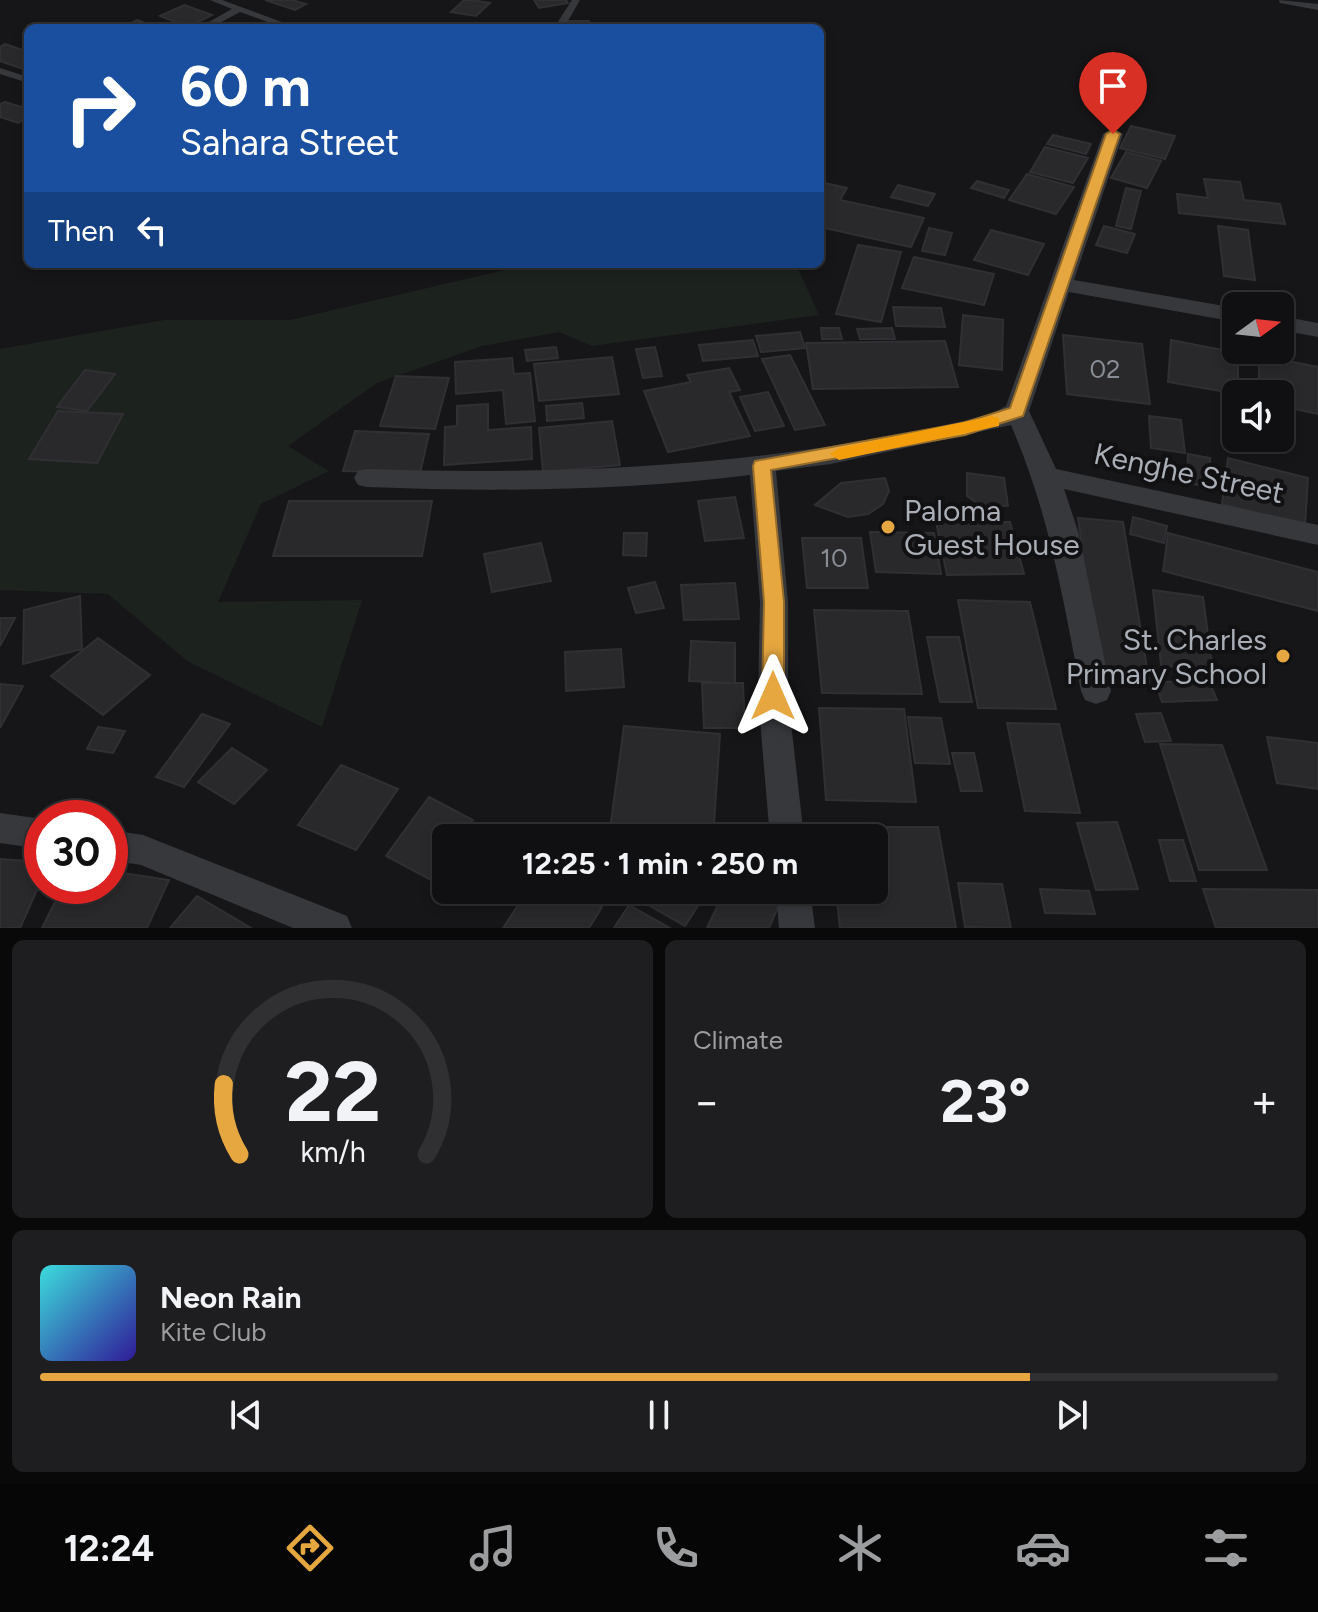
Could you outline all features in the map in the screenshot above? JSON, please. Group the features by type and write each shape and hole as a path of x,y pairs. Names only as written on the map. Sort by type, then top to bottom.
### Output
{"street":[{"path":"1096,691 1064,531 1046,476 1017,411 1113,134"},
{"path":"1061,284 1222,313"},
{"path":"1294,326 1318,330"},
{"path":"367,478 535,483 762,466 965,429 1017,411"},
{"path":"762,466 774,602 773,696 786,824"},
{"name":"Kenghe Street","path":"1046,476 1318,535"},
{"path":"0,828 24,831"},
{"path":"128,848 143,850 334,928"},
{"path":"794,904 797,928"}],"lane":[{"path":"214,0 282,24"},
{"path":"561,24 576,0"},
{"path":"1283,1 1318,7"},
{"path":"211,24 239,9"},
{"path":"0,71 24,79"}],"shaded area":[{"path":"513,268 798,268 819,315 592,346 559,332 482,346 377,383 288,446 329,471 261,504 218,602 362,600 322,727 187,661 108,594 0,590 0,349 164,320 290,320"}],"building":[{"path":"265,0 292,0 306,4 295,10"},
{"path":"464,0 490,3 476,16 451,12"},
{"path":"534,0 566,0 568,3 539,8"},
{"path":"184,5 212,15 194,24 180,24 160,16"},
{"path":"566,21 589,21 589,24 566,24"},
{"path":"5,44 24,51 24,69 0,61 0,47"},
{"path":"5,102 24,108 24,119 18,123 0,117 0,104"},
{"path":"1131,126 1175,136 1165,159 1120,148"},
{"path":"1053,135 1091,144 1086,154 1047,144"},
{"path":"1045,147 1088,158 1073,183 1030,172"},
{"path":"1126,152 1161,161 1147,188 1111,178"},
{"path":"1027,174 1074,187 1056,214 1009,200"},
{"path":"1204,179 1240,182 1244,200 1280,204 1285,224 1179,213 1177,194 1208,198"},
{"path":"977,181 1009,190 1004,198 971,188"},
{"path":"824,183 847,188 840,200 924,218 911,247 824,228"},
{"path":"898,185 935,194 928,206 891,197"},
{"path":"1126,188 1141,191 1131,229 1116,226"},
{"path":"1104,226 1135,234 1127,253 1096,245"},
{"path":"1218,226 1248,230 1255,280 1224,276"},
{"path":"929,228 952,233 945,255 922,251"},
{"path":"991,230 1044,244 1028,275 974,260"},
{"path":"858,245 901,252 881,322 836,314"},
{"path":"914,257 994,274 984,305 902,288"},
{"path":"893,307 941,308 945,327 896,326"},
{"path":"963,315 1003,320 1002,370 959,365"},
{"path":"821,328 839,328 842,339 822,339"},
{"path":"892,328 895,339 860,339 857,329"},
{"path":"800,332 805,348 761,352 756,336"},
{"path":"1063,335 1142,344 1150,404 1067,394"},
{"path":"753,340 758,356 703,361 699,345"},
{"path":"1171,340 1222,350 1222,364 1238,364 1238,380 1222,380 1222,391 1168,382"},
{"path":"945,341 958,387 813,389 806,343"},
{"path":"556,347 558,358 527,361 525,350"},
{"path":"655,347 662,376 643,378 636,349"},
{"path":"790,355 825,425 795,430 762,359"},
{"path":"612,357 619,394 539,401 534,364"},
{"path":"512,358 514,374 530,373 535,421 506,424 503,390 456,394 455,362"},
{"path":"1294,362 1318,367 1318,414 1294,409 1294,380 1259,380 1259,364"},
{"path":"729,368 740,390 729,392 750,436 668,452 644,391 691,382 687,375"},
{"path":"85,370 115,374 87,411 57,407"},
{"path":"396,376 449,378 435,429 380,426"},
{"path":"768,392 784,426 755,431 740,397"},
{"path":"582,403 584,418 547,421 546,406"},
{"path":"488,404 488,430 531,427 532,459 444,465 445,427 457,426 457,406"},
{"path":"58,411 123,414 97,463 29,459"},
{"path":"1149,416 1181,420 1185,453 1151,448"},
{"path":"612,421 620,465 543,472 539,428"},
{"path":"355,431 429,434 420,473 343,471"},
{"path":"1188,454 1210,458 1210,487 1187,483"},
{"path":"1228,458 1308,478 1305,526 1222,504"},
{"path":"967,473 1004,478 1008,506 980,505 967,496"},
{"path":"885,478 889,491 883,504 868,514 848,517 815,505 841,483"},
{"path":"735,497 744,538 705,541 698,501"},
{"path":"289,501 432,501 422,556 273,556"},
{"path":"1133,517 1167,526 1164,543 1130,534"},
{"path":"1078,518 1123,522 1150,686 1100,680"},
{"path":"936,522 1010,522 1024,574 947,575"},
{"path":"870,532 934,533 941,574 876,572"},
{"path":"624,533 647,533 646,556 623,555"},
{"path":"1168,533 1318,572 1318,611 1163,571"},
{"path":"802,538 861,538 868,588 807,588"},
{"path":"541,543 551,581 492,592 484,554"},
{"path":"655,582 664,608 636,613 628,588"},
{"path":"735,583 739,619 684,620 681,585"},
{"path":"1153,590 1203,597 1213,673 1161,665"},
{"path":"80,596 82,649 23,664 24,610"},
{"path":"958,600 1030,602 1056,709 978,708"},
{"path":"814,610 908,611 922,694 822,693"},
{"path":"0,618 15,618 0,646"},
{"path":"927,637 959,637 972,702 940,702"},
{"path":"98,638 150,675 103,715 51,676"},
{"path":"691,641 735,643 735,683 689,681"},
{"path":"621,649 624,687 566,691 565,652"},
{"path":"1209,681 1217,700 1162,702 1155,682"},
{"path":"702,683 743,683 745,728 704,728"},
{"path":"0,684 23,686 0,728"},
{"path":"819,708 904,709 916,802 826,800"},
{"path":"1161,713 1171,741 1145,742 1136,714"},
{"path":"202,714 230,724 184,787 156,777"},
{"path":"908,717 941,718 950,764 915,763"},
{"path":"1007,723 1059,724 1080,813 1025,811"},
{"path":"624,726 720,734 714,824 611,824"},
{"path":"98,727 125,731 113,753 87,749"},
{"path":"1267,737 1318,743 1318,789 1277,783"},
{"path":"1160,744 1222,745 1267,870 1199,870"},
{"path":"232,748 267,770 234,804 198,782"},
{"path":"952,753 974,753 982,791 961,791"},
{"path":"341,765 398,789 356,850 298,825"},
{"path":"429,797 473,820 470,824 432,824 431,880 386,856"},
{"path":"1117,822 1138,889 1096,890 1077,823"},
{"path":"888,827 938,827 956,928 840,928 837,904 888,904"},
{"path":"1159,840 1183,840 1196,881 1170,881"},
{"path":"0,859 24,861 24,904 31,904 20,928 0,928"},
{"path":"128,874 169,880 147,928 42,928 54,904 128,904"},
{"path":"958,883 1002,884 1011,928 965,927"},
{"path":"1040,889 1089,891 1095,914 1045,913"},
{"path":"1203,889 1318,890 1318,928 1216,928"},
{"path":"197,896 251,928 170,928"},
{"path":"519,904 597,904 602,907 589,928 503,928"},
{"path":"646,904 699,904 685,926"},
{"path":"718,904 779,905 769,928 707,928"},
{"path":"629,905 670,928 614,928"}],"slow traffic":[{"path":"839,454 992,422"}],"place":[{"name":"Paloma Guest House","path":"888,527"},
{"name":"St. Charles Primary School","path":"1283,656"}],"route":[{"path":"773,696 774,602 762,466 965,429 1000,420 1017,411 1113,134"}]}
